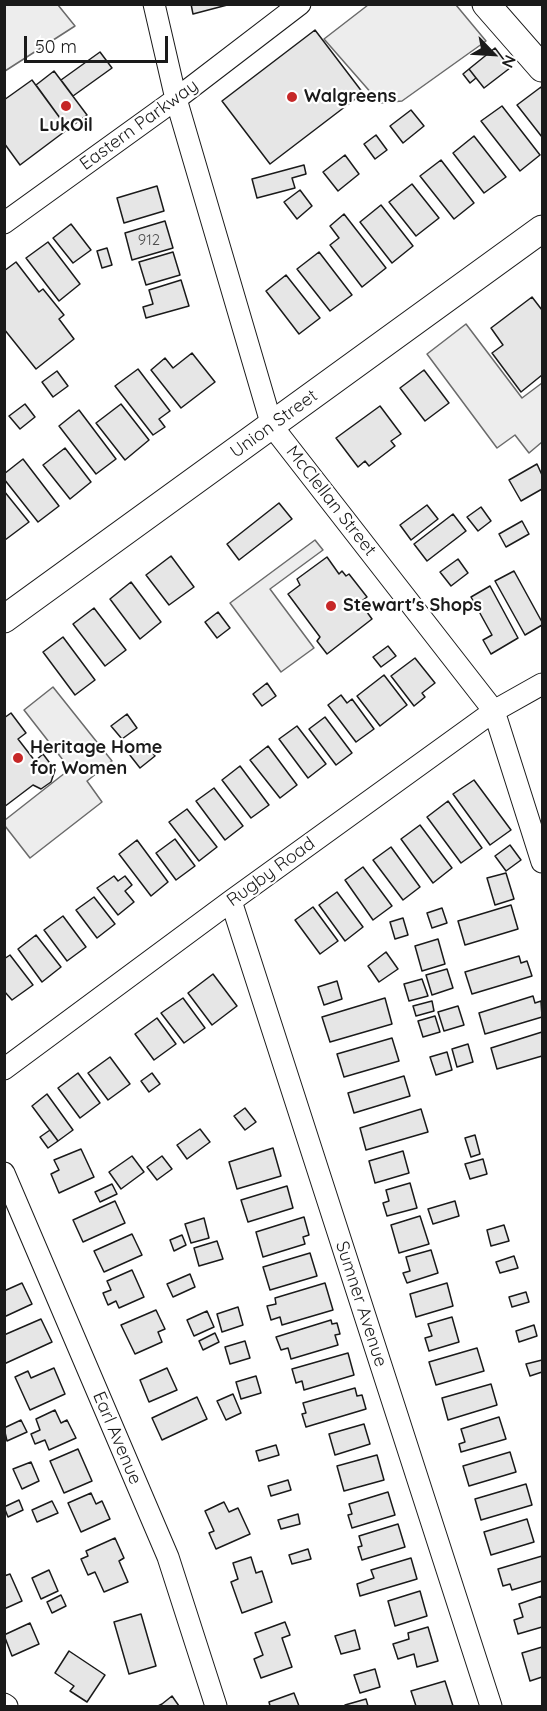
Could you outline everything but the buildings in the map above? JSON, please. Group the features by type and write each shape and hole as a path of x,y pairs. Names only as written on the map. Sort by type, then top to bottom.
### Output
{"main road":[{"path":"486,4 543,68"},
{"name":"Union Street","path":"4,619 543,229"}],"street":[{"name":"McClellan Street","path":"154,4 176,99 272,426 494,711 543,862"},
{"name":"Eastern Parkway","path":"4,223 176,99 300,4"},
{"name":"Rugby Road","path":"4,1069 494,711 543,684"},
{"name":"Sumner Avenue","path":"231,901 491,1707"},
{"name":"Earl Avenue","path":"4,1173 168,1557 216,1707"}],"shaded area":[{"path":"5,4 58,5 75,26 5,71"},
{"path":"368,5 456,5 486,41 402,101 380,103 324,39"},
{"path":"466,324 522,398 542,383 542,442 529,453 515,435 497,448 427,354"},
{"path":"315,540 323,550 270,589 314,648 281,672 230,603"},
{"path":"53,687 112,761 87,781 102,802 30,858 5,826 5,820 70,769 24,710"}],"place":[{"name":"Walgreens","path":"292,97"},
{"name":"LukOil","path":"66,106"},
{"name":"Stewart's Shops","path":"331,606"},
{"name":"Heritage Home for Women","path":"18,758"}]}
